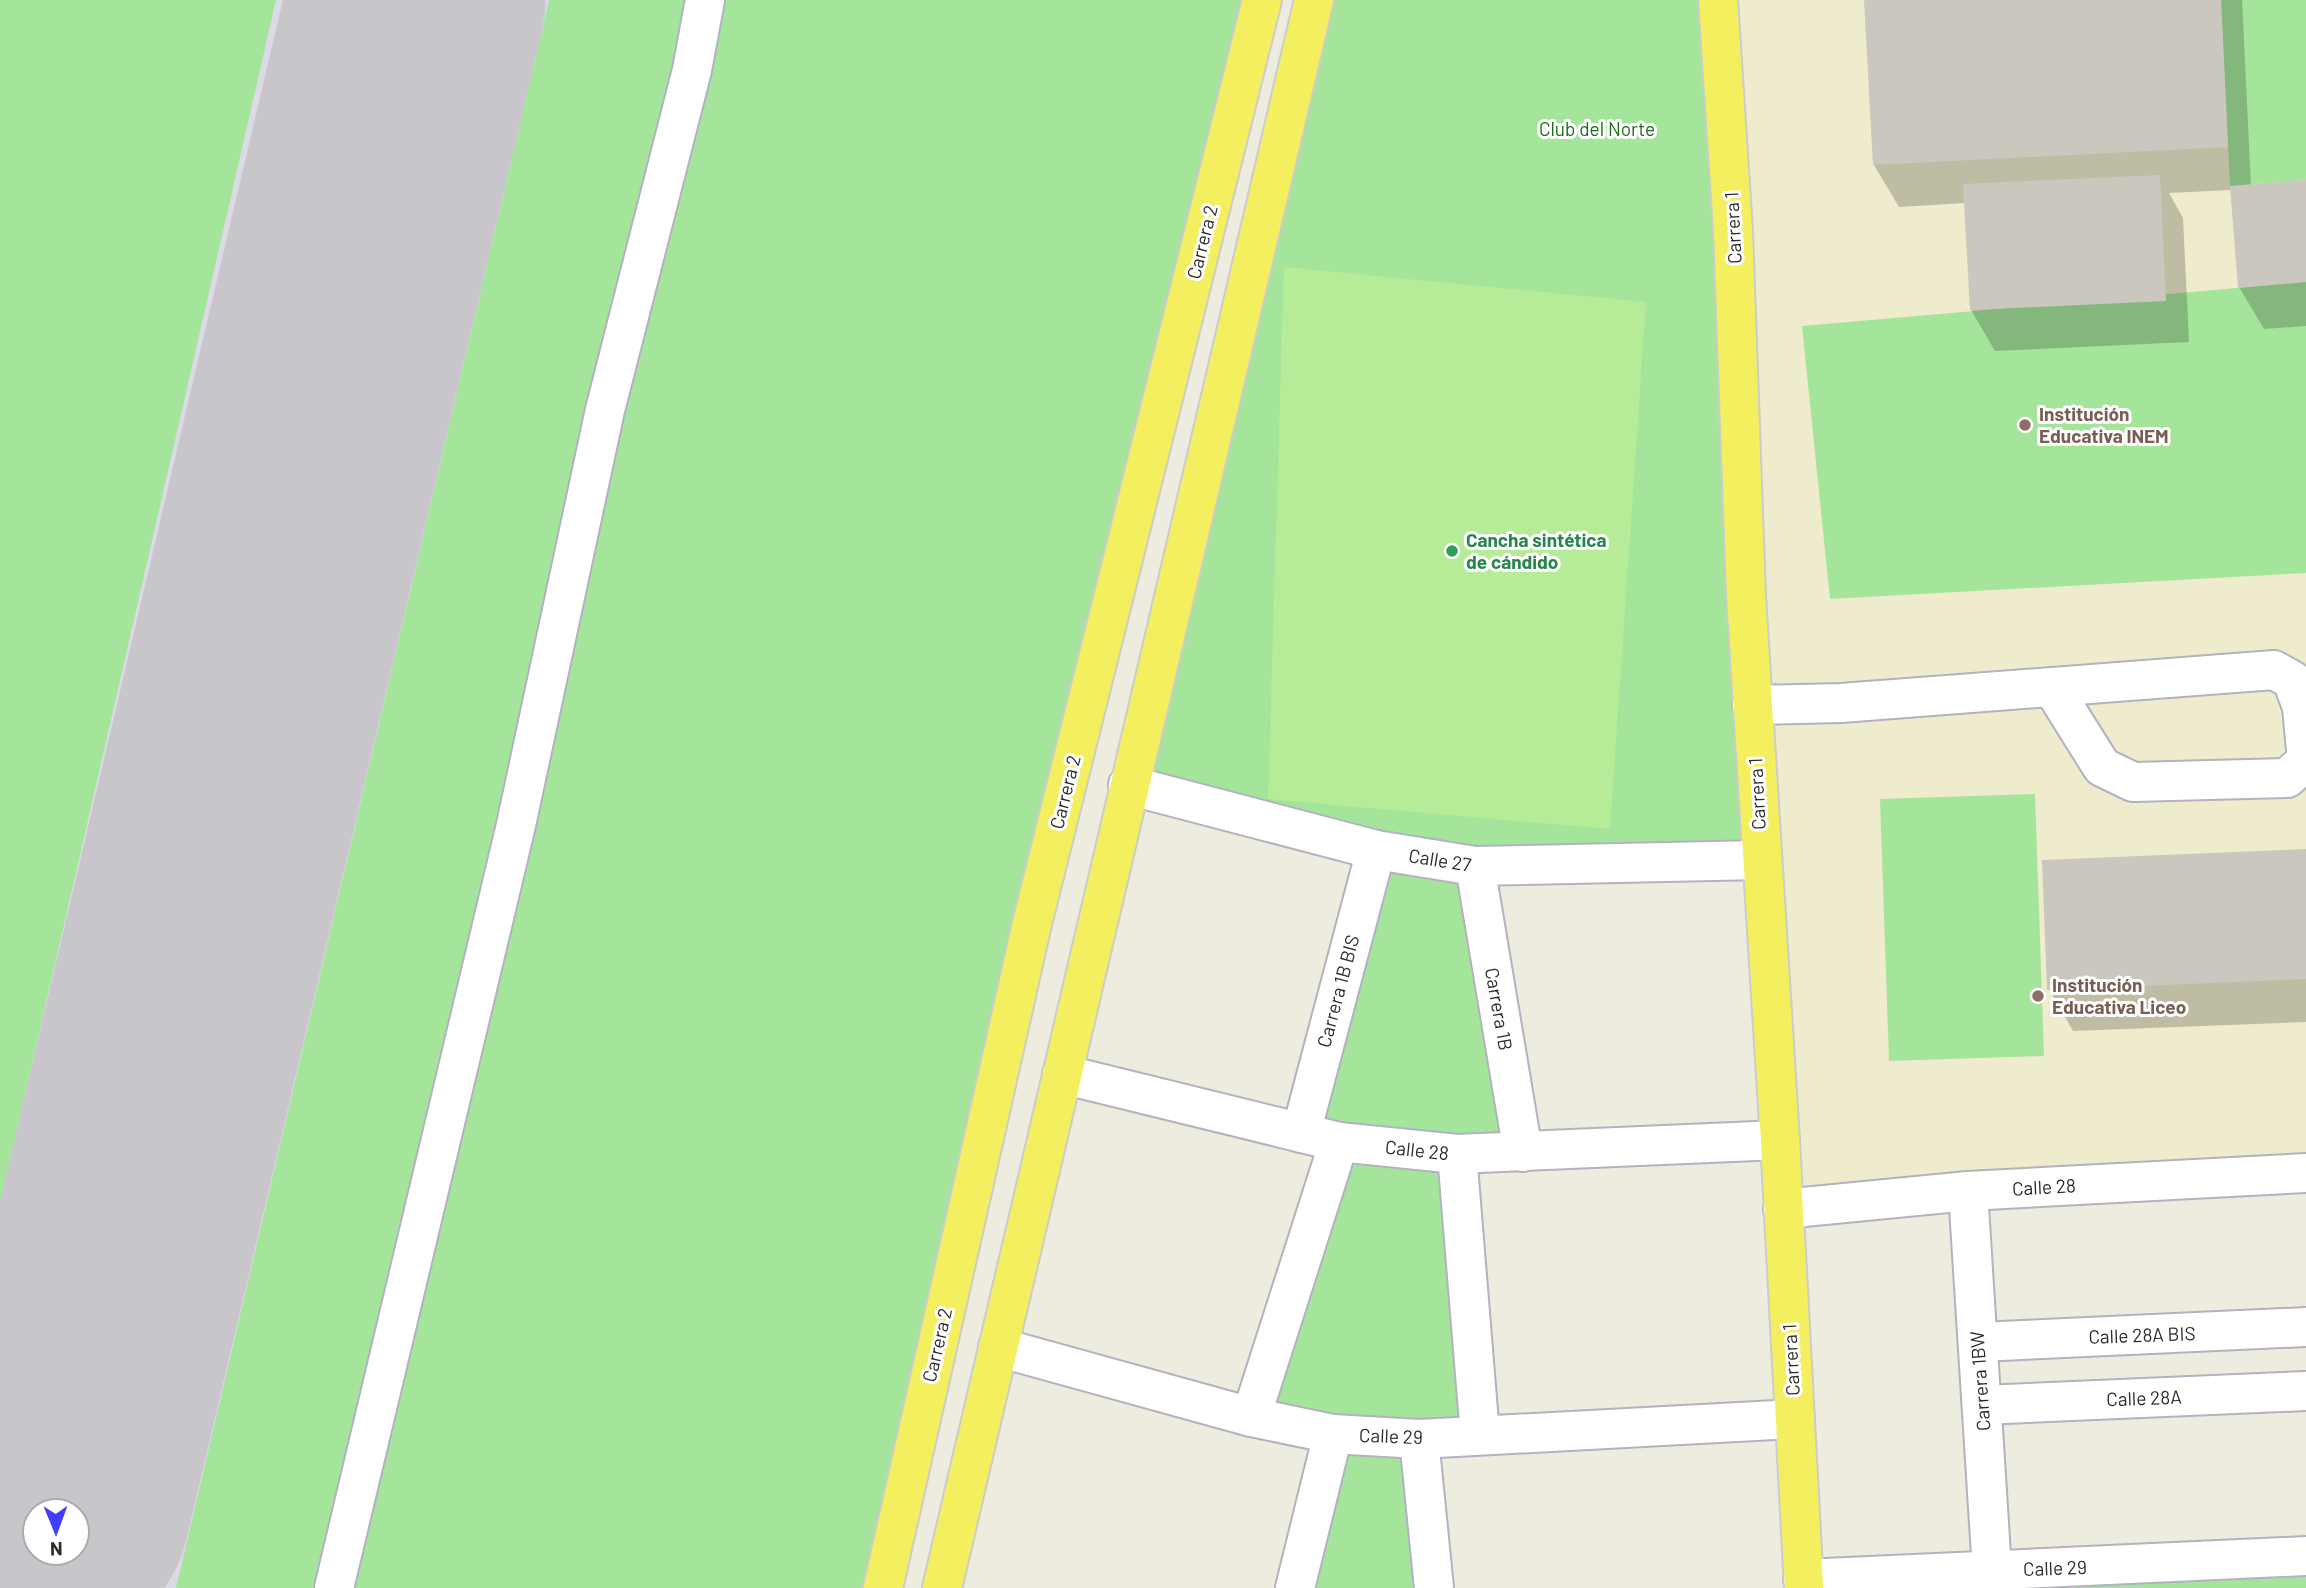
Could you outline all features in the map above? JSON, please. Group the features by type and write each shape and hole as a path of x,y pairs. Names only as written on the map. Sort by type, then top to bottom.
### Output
{"main road":[{"name":"Carrera 2","path":"883,1588 1031,928 1262,0"},
{"path":"942,1588 1314,0"},
{"name":"Carrera 1","path":"1718,0 1734,230 1752,705 1780,1140 1803,1584"}],"street":[{"path":"334,1588 516,825 605,410 692,70 705,0"},
{"path":"1752,705 1841,703 2274,670 2292,680 2302,707 2306,750"},
{"path":"2052,687 2102,767 2133,782 2287,778 2306,761"},
{"name":"Calle 27","path":"1128,785 1376,850 1475,866 1761,860"},
{"name":"Carrera 1B BIS","path":"1301,1133 1376,850"},
{"name":"Carrera 1B","path":"1475,866 1523,1152"},
{"name":"Calle 28","path":"1062,1074 1339,1142 1457,1154 1780,1140"},
{"path":"1251,1417 1339,1142"},
{"path":"1457,1154 1479,1435"},
{"name":"Calle 28","path":"1783,1209 1968,1191 2306,1173"},
{"name":"Carrera 1BW","path":"1968,1191 1992,1571"},
{"name":"Calle 28A BIS","path":"1978,1342 2306,1327"},
{"name":"Calle 29","path":"999,1347 1251,1417 1333,1434 1419,1439 1795,1419"},
{"name":"Calle 28A","path":"1982,1405 2306,1391"},
{"path":"1295,1588 1333,1434"},
{"path":"1419,1439 1434,1588"},
{"name":"Calle 29","path":"1803,1584 1992,1571 2306,1556"}],"shaded area":[{"path":"0,0 1235,0 852,1588 0,1588"},
{"path":"1721,0 2306,0 2306,1171 1784,1201"}],"green space":[{"path":"0,0 276,0 0,1204"},
{"path":"549,0 1262,0 883,1588 176,1588"},
{"name":"Club del Norte","path":"1309,0 1718,0 1759,852 1468,863 1521,1149 1455,1152 1478,1433 1419,1440 1433,1588 1297,1588 1335,1435 1254,1417 1338,1140 1306,1133 1381,847 1128,793"},
{"path":"2221,0 2306,0 2306,180 2230,186"},
{"name":"Cancha sintética de cándido","path":"1284,267 1646,302 1610,829 1268,799"},
{"path":"2306,282 2306,573 1830,599 1802,326"},
{"path":"2035,794 2044,1056 1889,1061 1880,799"},
{"path":"2306,1560 2306,1588 2074,1588 2074,1570"}],"building":[{"path":"1864,0 2221,0 2228,147 1873,165"},
{"path":"2160,175 2166,301 1970,310 1963,184"},
{"path":"2306,180 2306,282 2238,288 2230,186"},
{"path":"2306,849 2306,979 2047,990 2042,860"}],"runway":[{"path":"63,1497 416,0"}],"place":[{"name":"Institución Educativa INEM","path":"2025,425"},
{"name":"Cancha sintética de cándido","path":"1452,551"},
{"name":"Institución Educativa Liceo","path":"2038,996"}]}
